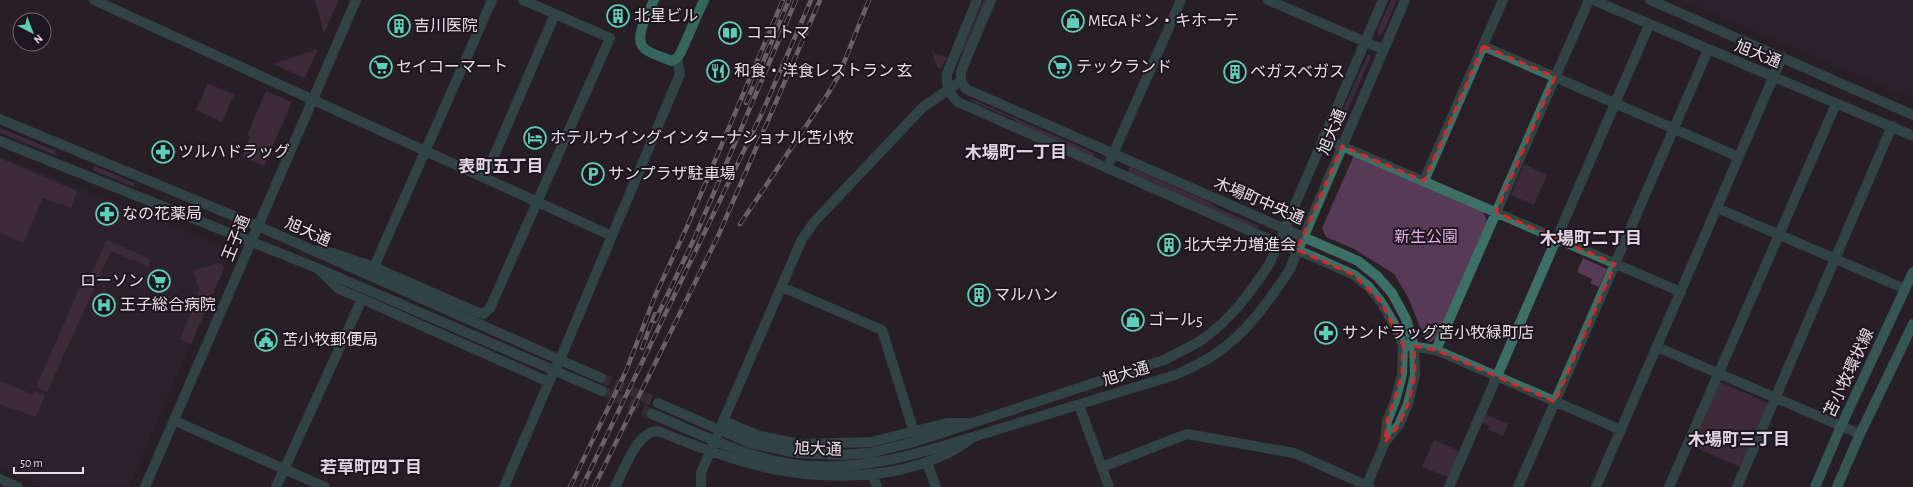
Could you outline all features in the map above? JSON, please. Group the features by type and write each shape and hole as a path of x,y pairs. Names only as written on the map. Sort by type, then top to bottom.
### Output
{"main road":[{"path":"654,0 639,34 640,43 645,49 671,61 677,58 686,42 704,0"},
{"name":"苫小牧環状線","path":"1815,487 1841,426 1913,272"},
{"path":"1837,487 1860,434 1913,324"}],"street":[{"path":"94,0 612,236"},
{"name":"王子通","path":"145,487 175,421 356,0"},
{"path":"374,267 492,0"},
{"path":"314,251 333,253 374,267 483,314 490,308 610,38 523,0"},
{"path":"948,89 946,80 949,68 977,0"},
{"path":"701,487 701,473 802,239 815,222 923,107 961,81 961,71 991,0"},
{"path":"1107,168 1181,0"},
{"path":"1268,0 1384,50"},
{"name":"旭大通","path":"658,403 750,443 797,454 839,455 870,453 914,442 1164,360 1201,340 1225,322 1246,298 1270,263 1382,0"},
{"name":"旭大通","path":"652,414 758,457 792,464 819,466 870,464 918,453 1176,375 1214,356 1264,309 1289,271 1405,0"},
{"path":"1424,181 1503,0"},
{"path":"1436,350 1589,0"},
{"name":"旭大通","path":"1593,0 1913,136"},
{"name":"旭大通","path":"1650,0 1913,115"},
{"path":"485,177 555,14"},
{"path":"1449,487 1650,25"},
{"path":"1483,46 1739,157"},
{"path":"1518,487 1708,50"},
{"path":"1597,487 1782,57"},
{"path":"504,487 564,350 680,74 677,58"},
{"name":"木場町中央通","path":"961,81 966,89 971,92 1303,237 1358,262 1377,276 1392,293 1406,319 1414,346 1415,375 1408,404 1399,425 1385,442"},
{"name":"木場町中央通","path":"948,89 953,98 965,106 1354,275 1369,287 1384,308 1402,344 1402,375 1395,401 1387,421 1385,442 1367,486"},
{"path":"1669,487 1836,104"},
{"name":"旭大通","path":"0,119 258,226 601,378"},
{"path":"1737,487 1892,126"},
{"path":"1323,138 1680,292"},
{"name":"旭大通","path":"0,141 317,268 602,391"},
{"path":"1717,208 1904,289"},
{"path":"317,268 339,289 549,382"},
{"path":"782,287 882,330 914,432"},
{"path":"276,487 362,299"},
{"path":"1402,344 1436,350 1621,430"},
{"path":"1657,347 1860,434"},
{"path":"1079,404 1109,487"},
{"path":"175,421 325,487"},
{"path":"722,424 760,436 800,444 871,442 947,423 971,423"},
{"path":"615,487 640,440 652,431 658,431 711,449 750,465 827,483 873,476 927,463 957,449 975,436"},
{"path":"1102,467 1187,434 1294,453 1367,486"},
{"path":"927,463 936,487"},
{"path":"873,476 877,487"},
{"path":"0,479 18,487"}],"highlighted area":[{"path":"1483,46 1555,77 1496,212 1615,264 1555,402 1436,350 1414,346 1415,375 1408,404 1399,425 1385,442 1387,421 1402,375 1403,345 1381,302 1354,275 1297,250 1342,146 1424,181"}],"shaded area":[{"path":"1681,0 1913,0 1913,98"},
{"name":"王子総合病院","path":"0,156 219,245 227,258 129,487 43,487 0,468"}],"green space":[{"path":"315,0 339,0 324,33"},
{"path":"984,0 986,0 963,54 961,53"},
{"path":"1391,0 1397,0 1382,34 1379,35 1377,32"},
{"path":"318,49 305,78 273,64"},
{"path":"932,52 947,58 941,68 937,67"},
{"path":"1368,54 1371,57 1342,123 1339,124 1338,121"},
{"path":"208,83 234,95 222,122 196,110"},
{"path":"266,91 292,102 264,166 242,156 250,137 247,135"},
{"path":"972,99 1094,153 1093,157 1020,125 1015,120 971,101"},
{"path":"0,128 56,151 55,155 0,133"},
{"name":"新生公園","path":"1355,153 1482,209 1487,221 1437,338 1431,342 1425,340 1408,297 1394,274 1354,249 1326,237 1322,228"},
{"path":"0,158 77,191 71,208 43,198 23,243 0,233"},
{"path":"1524,164 1547,175 1534,205 1511,195"},
{"path":"94,166 135,183 134,187 92,170"},
{"path":"1130,167 1259,226 1258,229 1128,172"},
{"path":"107,240 151,260 148,267 111,251 47,392 36,387 84,278 89,280"},
{"path":"1583,258 1607,269 1599,287 1590,283 1592,279 1577,272"},
{"path":"218,263 225,266 191,344 180,339 198,297 199,288 193,271"},
{"path":"0,381 32,394 34,391 45,395 36,417 0,404"},
{"path":"1720,382 1768,403 1740,467 1692,446"},
{"path":"1485,414 1508,424 1503,436 1487,429 1489,426 1481,422"},
{"path":"1434,440 1459,451 1448,477 1422,467"}],"tunnel":[{"path":"601,378 658,403"},
{"path":"602,391 652,414"}],"railway":[{"path":"570,487 626,371 655,296 686,229 783,0"},
{"path":"746,103 789,0"},
{"path":"655,321 695,237 796,0"},
{"path":"582,487 762,113 811,0"},
{"path":"594,487 719,234 820,0"},
{"path":"740,224 839,75 869,0"},
{"path":"642,348 655,314"}],"place":[{"name":"北星ビル","path":"618,16"},
{"name":"MEGAドン・キホーテ","path":"1073,21"},
{"name":"吉川医院","path":"399,26"},
{"name":"ココトマ","path":"730,33"},
{"name":"セイコーマート","path":"381,67"},
{"name":"テックランド","path":"1060,67"},
{"name":"和食・洋食レストラン 玄","path":"718,71"},
{"name":"ベガスベガス","path":"1235,72"},
{"name":"ホテルウイングインターナショナル苫小牧","path":"535,138"},
{"name":"ツルハドラッグ","path":"163,152"},
{"name":"サンプラザ駐車場","path":"593,174"},
{"name":"なの花薬局","path":"107,214"},
{"name":"北大学力増進会","path":"1169,245"},
{"name":"ローソン","path":"159,281"},
{"name":"マルハン","path":"979,295"},
{"name":"王子総合病院","path":"104,305"},
{"name":"ゴール5","path":"1133,320"},
{"name":"サンドラッグ苫小牧緑町店","path":"1326,333"},
{"name":"苫小牧郵便局","path":"266,340"}],"district":[{"name":"木場町一丁目","path":"1016,152"},
{"name":"表町五丁目","path":"501,166"},
{"name":"木場町二丁目","path":"1591,238"},
{"name":"木場町三丁目","path":"1739,439"},
{"name":"若草町四丁目","path":"371,467"}]}
